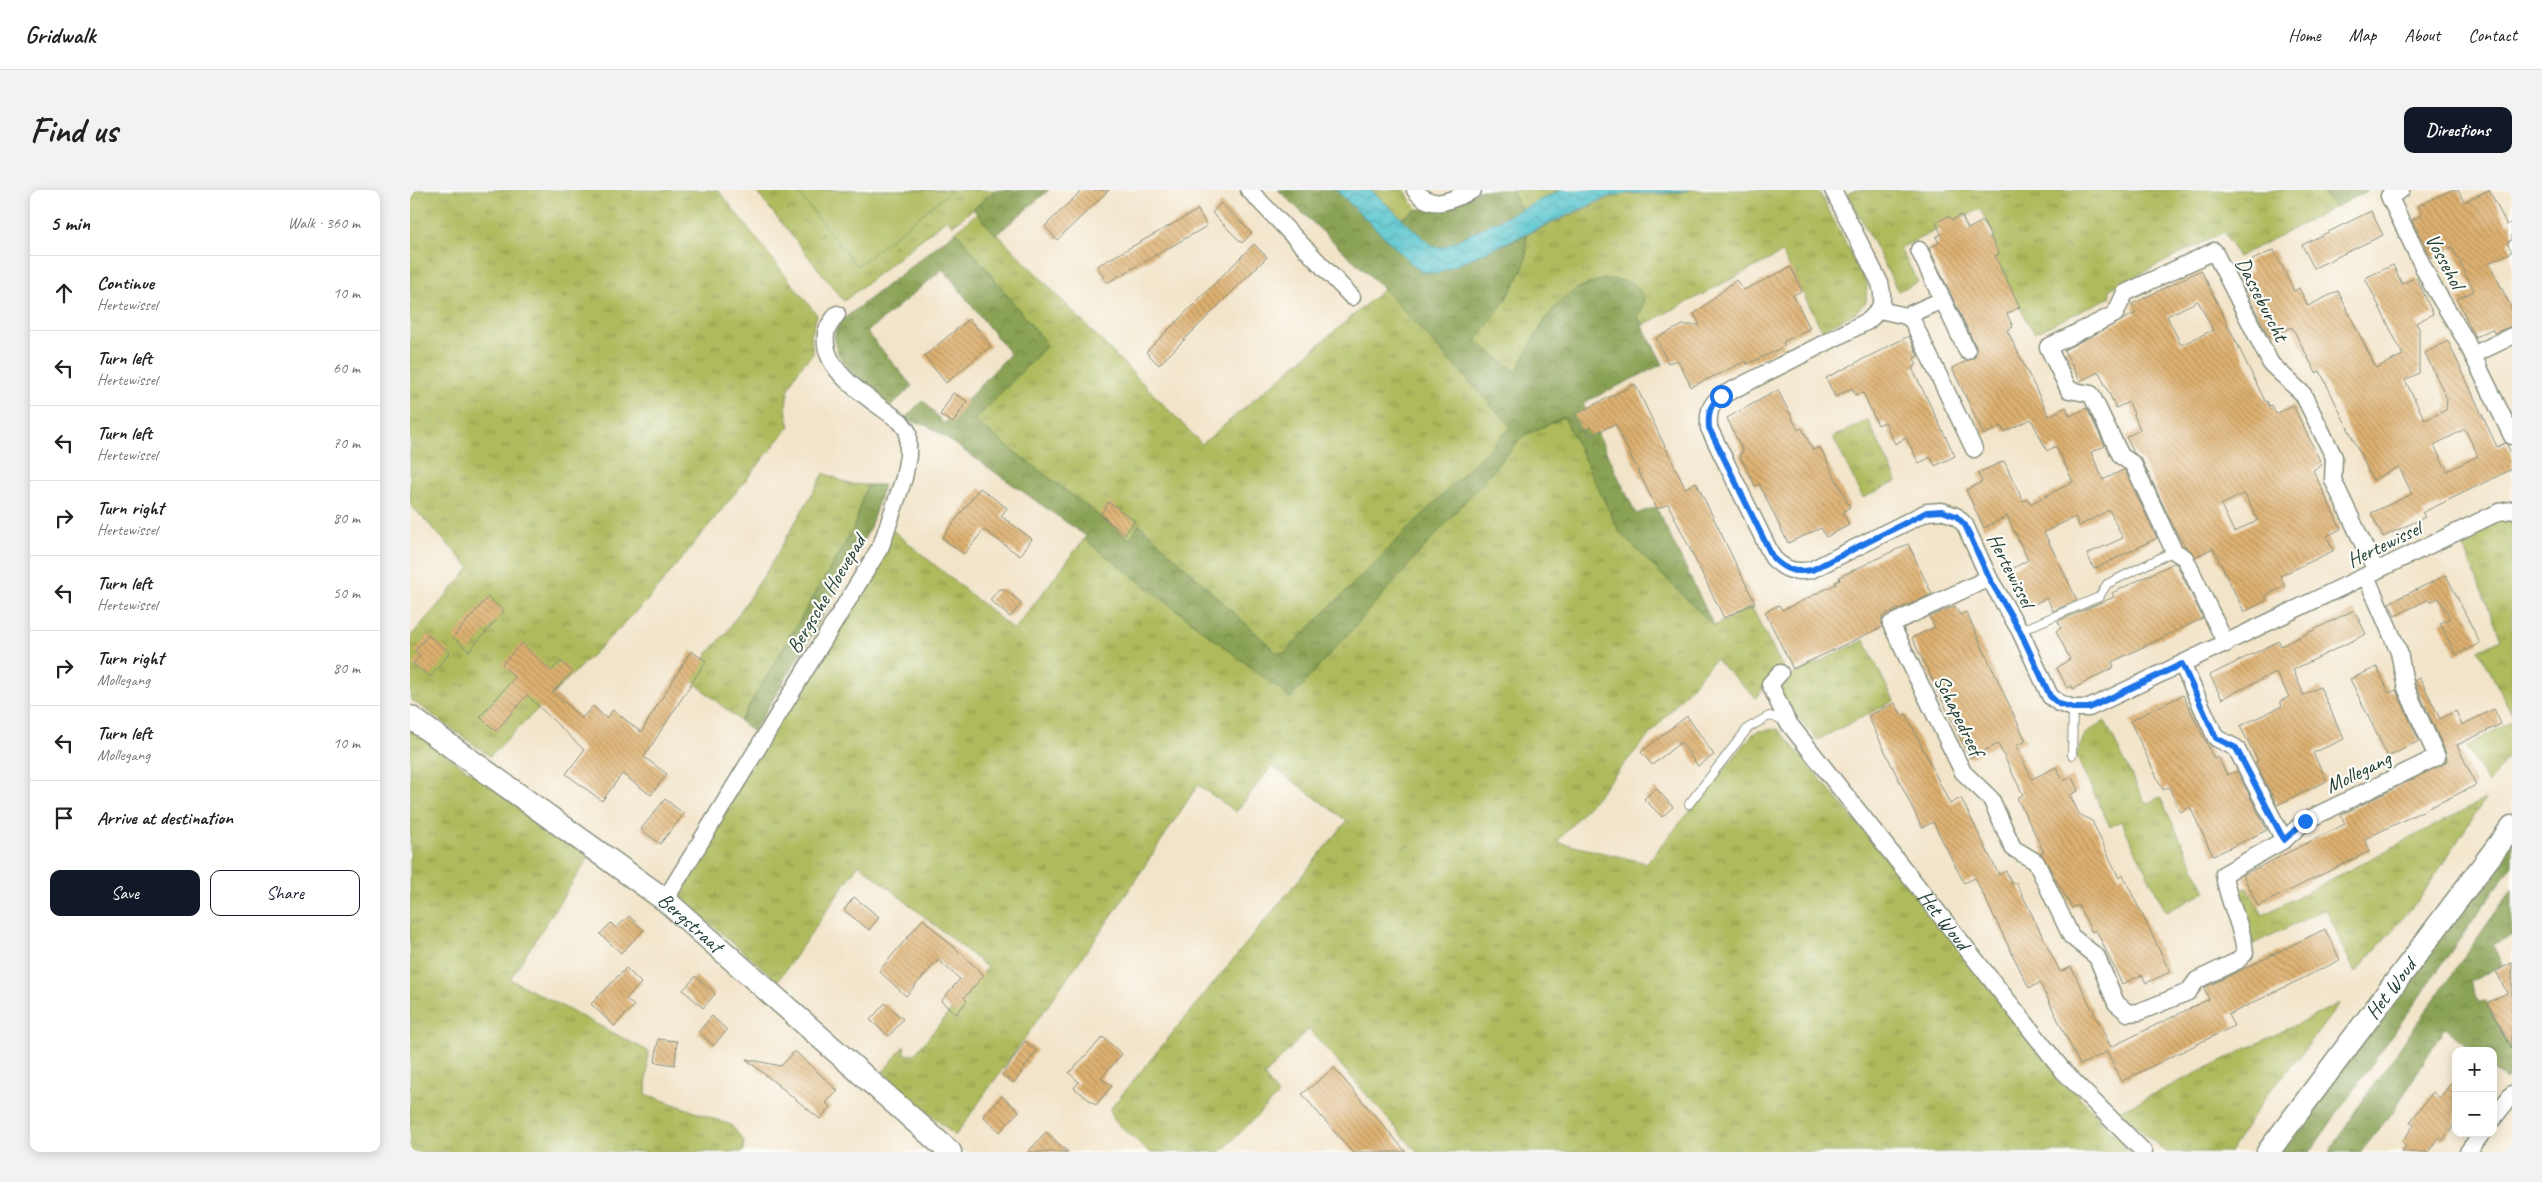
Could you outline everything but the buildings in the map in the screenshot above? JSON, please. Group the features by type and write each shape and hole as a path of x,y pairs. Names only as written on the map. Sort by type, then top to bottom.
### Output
{"street":[{"path":"1249,190 1352,297"},
{"path":"1415,190 1420,197 1438,204 1449,202 1473,190"},
{"path":"1833,190 1880,283 1884,296 1880,310 1906,316 1912,320 1974,449"},
{"name":"Vossehol","path":"2401,190 2389,196 2431,283 2473,355 2512,436"},
{"path":"1919,250 1967,351"},
{"name":"Dasseburcht","path":"2226,644 2185,558 2174,551 2133,464 2122,456 2091,394 2068,390 2048,347 2114,314 2125,294 2214,250 2271,364 2303,394 2334,457 2333,480 2371,574"},
{"path":"1906,316 1942,300"},
{"name":"Hertewissel","path":"1880,310 1868,321 1721,396 1712,403 1708,415 1709,428 1773,558 1783,568 1797,573 1812,570 1927,512 1936,511 1956,516 1965,525 1989,578 2020,631 2050,696 2059,704 2073,708 2089,708 2499,512 2512,510"},
{"name":"Bergsche Hoevepad","path":"665,900 882,546 904,478 908,456 908,432 901,422 840,375 828,357 826,334 837,314"},
{"path":"2473,355 2512,336"},
{"name":"Mollegang","path":"2284,840 2305,821 2437,757 2406,688 2399,652 2371,574"},
{"name":"Schapedreef","path":"1989,578 1892,624 1963,772 1992,799 2013,848 2036,862 2071,936 2097,957 2116,1003 2128,1014 2139,1012 2188,992 2197,980 2237,961 2245,953 2244,935 2226,891 2224,874 2284,840"},
{"path":"2182,664 2216,738 2236,748 2284,840"},
{"name":"Het Woud","path":"1780,674 1770,684 1787,721 2064,1072 2144,1152"},
{"name":"Bergstraat","path":"410,717 665,900 950,1152"},
{"name":"Het Woud","path":"2268,1152 2512,827"},
{"path":"2497,1114 2512,1094"},
{"path":"2468,1152 2479,1137"}],"lane":[{"path":"2020,631 2099,597 2107,584 2174,551"},
{"path":"2072,755 2073,708"},
{"path":"1689,804 1748,728 1769,716 1787,721"}],"green space":[{"path":"410,190 718,190 817,315 811,336 813,354 799,369 787,396 787,416 790,426 647,601 490,756 410,699 410,637 470,568 410,504"},
{"path":"755,190 996,190 952,226 947,219 844,301"},
{"path":"796,190 952,190 857,266"},
{"path":"996,190 1049,190 996,235 973,209"},
{"path":"1278,190 1336,190 1414,266 1436,274 1526,235 1526,258 1523,267 1504,301 1476,341 1516,372 1551,312 1572,292 1589,284 1612,279 1630,283 1636,287 1641,293 1643,300 1638,318 1663,364 1583,403 1636,514 1656,507 1714,626 1620,533 1564,417 1523,436 1291,698 1084,539 1086,536 928,426 904,419 923,400 944,424 1010,354 943,269 867,332 912,386 890,407 849,369 840,357 835,345 835,333 841,321 956,231 1047,345 974,421 1130,539 1139,524 1276,652 1284,653 1511,427 1384,289"},
{"path":"1371,190 1405,190 1411,202 1418,209 1401,219"},
{"path":"1481,190 1512,190 1521,210 1443,247 1433,247 1401,219 1418,209 1437,210 1446,207"},
{"path":"1512,190 1561,190 1521,210"},
{"path":"1691,190 1818,190 1867,284 1866,302 1855,313 1822,330 1782,253 1643,325 1638,318 1643,302 1642,294 1604,279 1578,288 1544,321 1516,372 1475,341 1518,278 1526,258 1526,235 1619,194 1668,194"},
{"path":"1855,190 2322,190 2334,208 2238,257 2224,232 2110,289 2110,297 2035,333 2025,318 1988,243 1995,237 1980,209 1900,248 1918,282 1898,291 1848,194"},
{"path":"2322,190 2368,190 2334,208"},
{"path":"977,213 1202,444 1384,289 1511,427 1284,653 1276,652 1139,524 1130,539 973,421 1047,345 956,231"},
{"path":"1564,417 1620,533 1714,626 1751,606 1788,677 1864,640 1894,701 1817,740 1769,681 1756,698 1715,659 1557,842 1647,863 1753,734 1759,731 1778,729 1850,814 2075,1092 2130,1152 1417,1152 1309,1029 1264,1076 1278,1095 1221,1152 1149,1152 1114,1120 1110,1109 1347,821 1272,766 1236,812 1198,785 1115,911 955,1136 883,1072 904,1046 905,1054 914,1055 987,967 859,864 778,981 675,894 890,528 1014,630 1084,539 1291,697 1523,436"},
{"path":"1868,420 1897,481 1863,498 1833,437"},
{"path":"824,473 849,484 867,485 853,530 740,721 690,679 708,653 726,633 770,566"},
{"path":"867,485 884,485 869,530 804,648 753,732 740,721 853,530"},
{"path":"2501,515 2512,518 2512,714 2479,650 2501,639 2459,535"},
{"path":"2105,721 2144,801 2148,803 2160,797 2206,892 2166,912 2121,821 2110,827 2076,756 2085,734"},
{"path":"2512,721 2512,751 2488,784 2467,746"},
{"path":"410,729 589,857 510,979 648,1051 646,1094 731,1125 744,1141 743,1152 410,1152"},
{"path":"2485,799 2421,897 2355,973 2326,909 2253,944 2236,892 2247,888 2263,915"},
{"path":"2512,827 2512,865 2310,1152 2281,1152"},
{"path":"2512,889 2512,935 2493,945 2502,965 2470,982 2478,1002 2486,1001 2506,1039 2512,1036 2512,1072 2506,1080 2497,1072 2497,1047 2468,1047 2445,1027 2393,1112 2361,1152 2329,1152 2356,1110"},
{"path":"2340,1003 2300,1056 2267,1094 2230,1152 2166,1152 2119,1111"}],"water":[{"path":"1336,190 1371,190 1433,247 1443,247 1561,190 1691,190 1608,197 1436,274 1420,271 1414,266"}],"route":[{"path":"1721,396 1712,403 1708,415 1709,428 1755,524 1773,558 1783,568 1797,573 1812,570 1927,512 1942,511 1956,516 1965,525 1989,578 2020,631 2050,696 2059,704 2073,708 2089,708 2182,664 2216,738 2236,748 2284,840 2305,821"}]}
